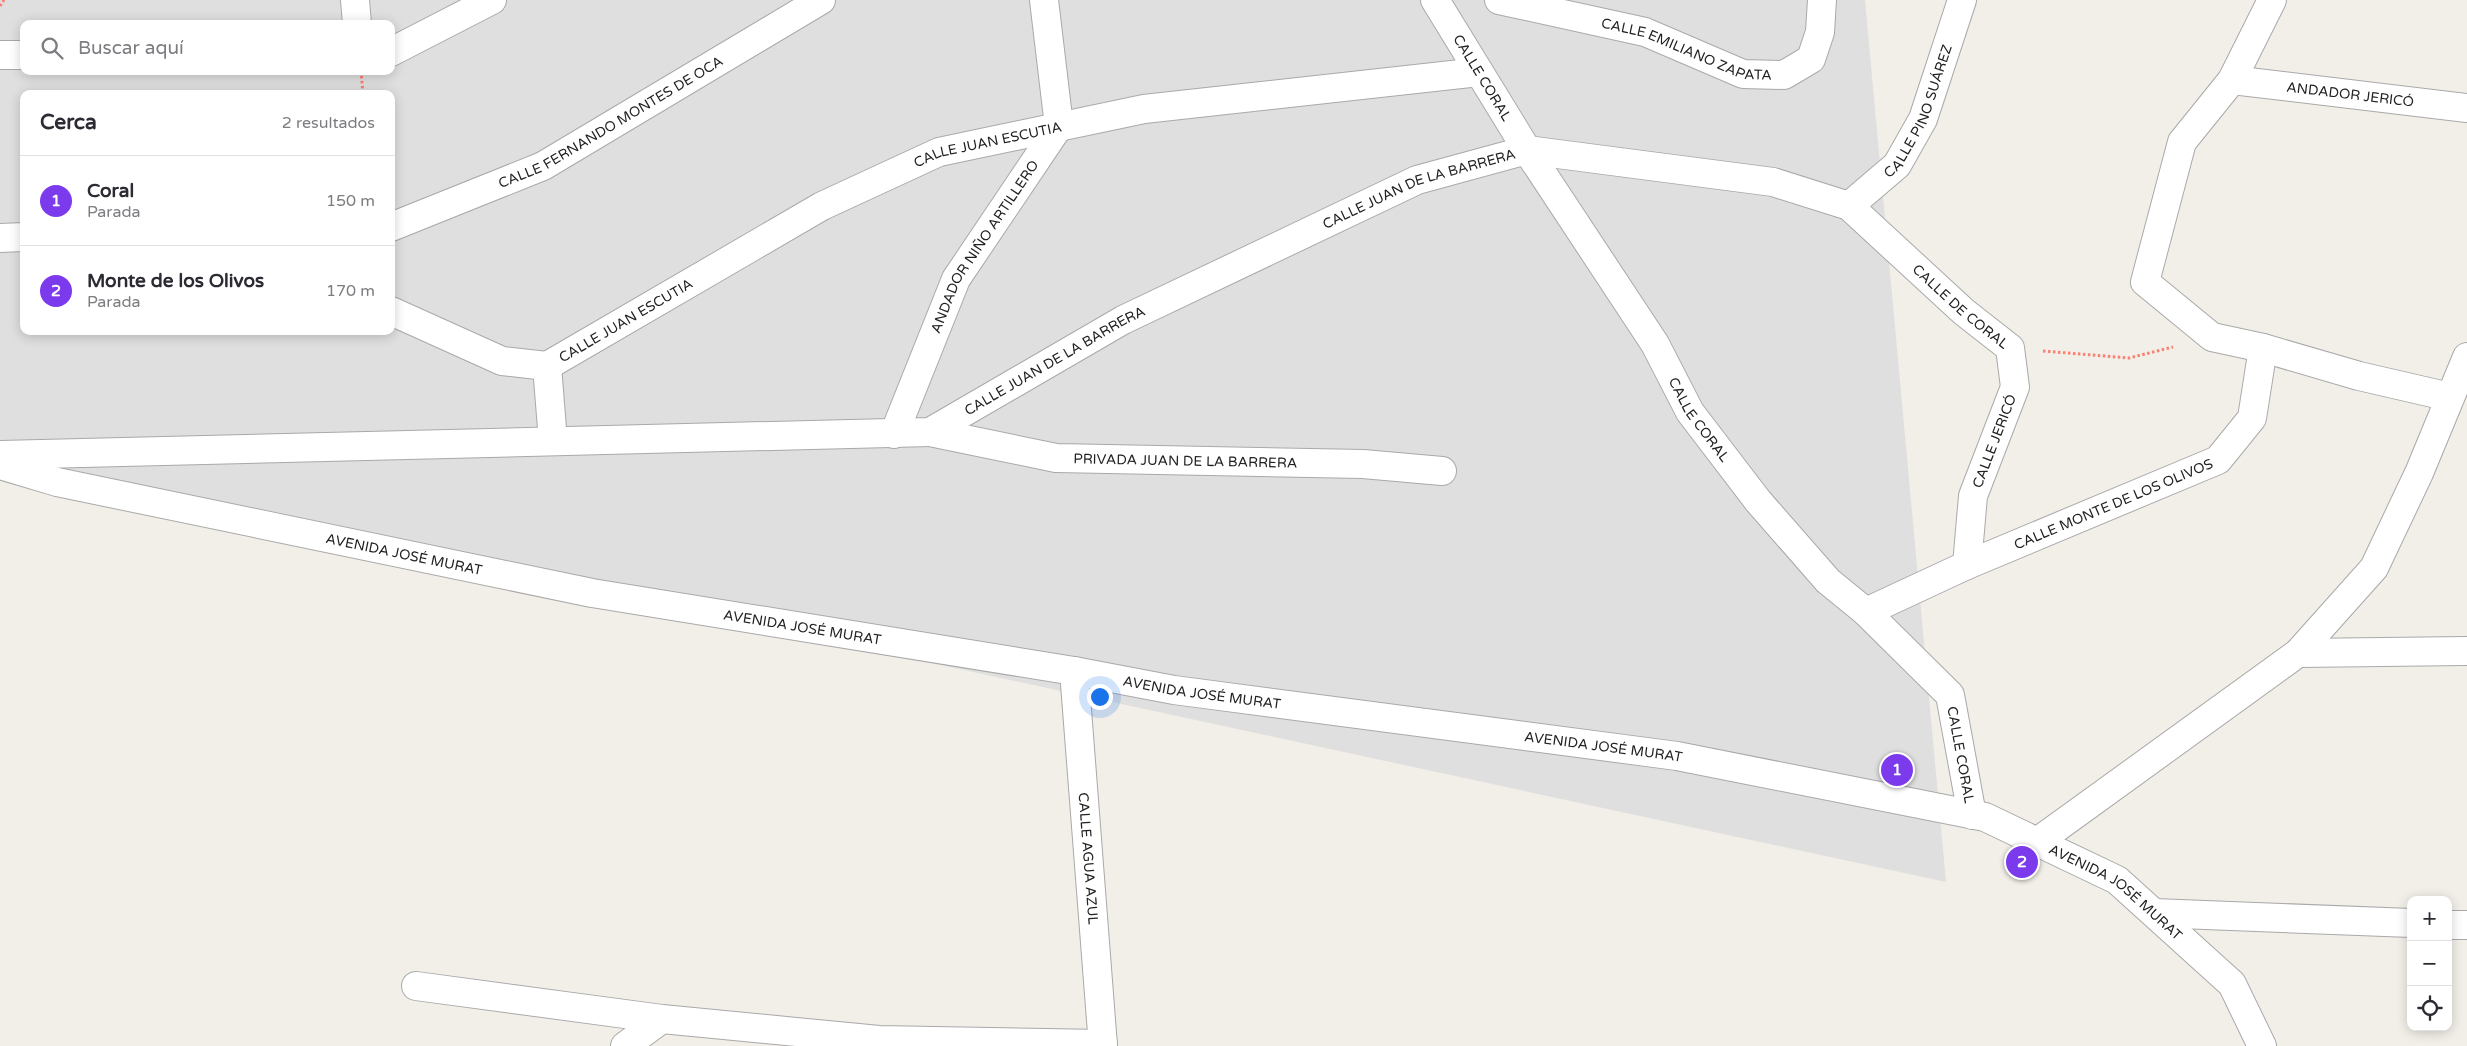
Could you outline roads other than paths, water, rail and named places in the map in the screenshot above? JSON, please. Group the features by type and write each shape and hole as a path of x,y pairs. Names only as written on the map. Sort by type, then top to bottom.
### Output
{"street":[{"path":"355,0 357,20"},
{"path":"395,50 492,0"},
{"name":"CALLE FERNANDO MONTES DE OCA","path":"395,225 543,166 821,0"},
{"path":"1044,0 1060,126"},
{"name":"CALLE CORAL","path":"1435,0 1527,150 1655,344 1690,412 1758,500 1822,574 1866,612 1950,695 1972,815"},
{"name":"CALLE EMILIANO ZAPATA","path":"1499,0 1645,32 1743,74 1784,75 1811,59 1820,32 1822,0"},
{"name":"CALLE PINO SUÁREZ","path":"1849,206 1897,165 1918,126 1962,0"},
{"path":"2272,0 2232,80 2182,142 2146,282 2212,337 2263,348 2359,376 2450,396"},
{"path":"0,55 20,55"},
{"name":"CALLE JUAN ESCUTIA","path":"395,313 502,361 547,366 822,206 939,152 1144,109 1479,72"},
{"name":"ANDADOR JERICÓ","path":"2232,80 2467,108"},
{"name":"ANDADOR NIÑO ARTILLERO","path":"894,434 956,279 1060,126"},
{"path":"1527,150 1773,182 1849,206"},
{"name":"CALLE JUAN DE LA BARRERA","path":"0,455 930,432 1122,320 1418,180 1527,150"},
{"name":"CALLE DE CORAL","path":"1849,206 1964,312 2010,348"},
{"path":"0,238 20,237"},
{"name":"CALLE JERICÓ","path":"1967,565 1973,496 2015,387 2010,348"},
{"name":"CALLE MONTE DE LOS OLIVOS","path":"1866,612 1967,565 2218,460 2252,418 2263,348"},
{"path":"2037,842 2298,653 2374,568 2419,473 2467,357"},
{"name":"CALLE JUAN ESCUTIA","path":"547,366 553,442"},
{"name":"PRIVADA JUAN DE LA BARRERA","path":"930,432 1056,458 1363,464 1442,471"},
{"name":"AVENIDA JOSÉ MURAT","path":"0,465 57,482 592,593 1074,671 1174,690 1677,756 1985,817 2117,880 2232,984 2262,1046"},
{"path":"2298,653 2467,651"},
{"name":"CALLE AGUA AZUL","path":"1074,671 1103,1045"},
{"path":"2154,913 2407,923"},
{"path":"2452,925 2467,925"},
{"path":"416,986 662,1019 879,1040 1103,1045"},
{"path":"625,1046 662,1019"}],"place":[{"name":"Coral","path":"1897,770"},
{"name":"Monte de los Olivos","path":"2022,862"}]}
